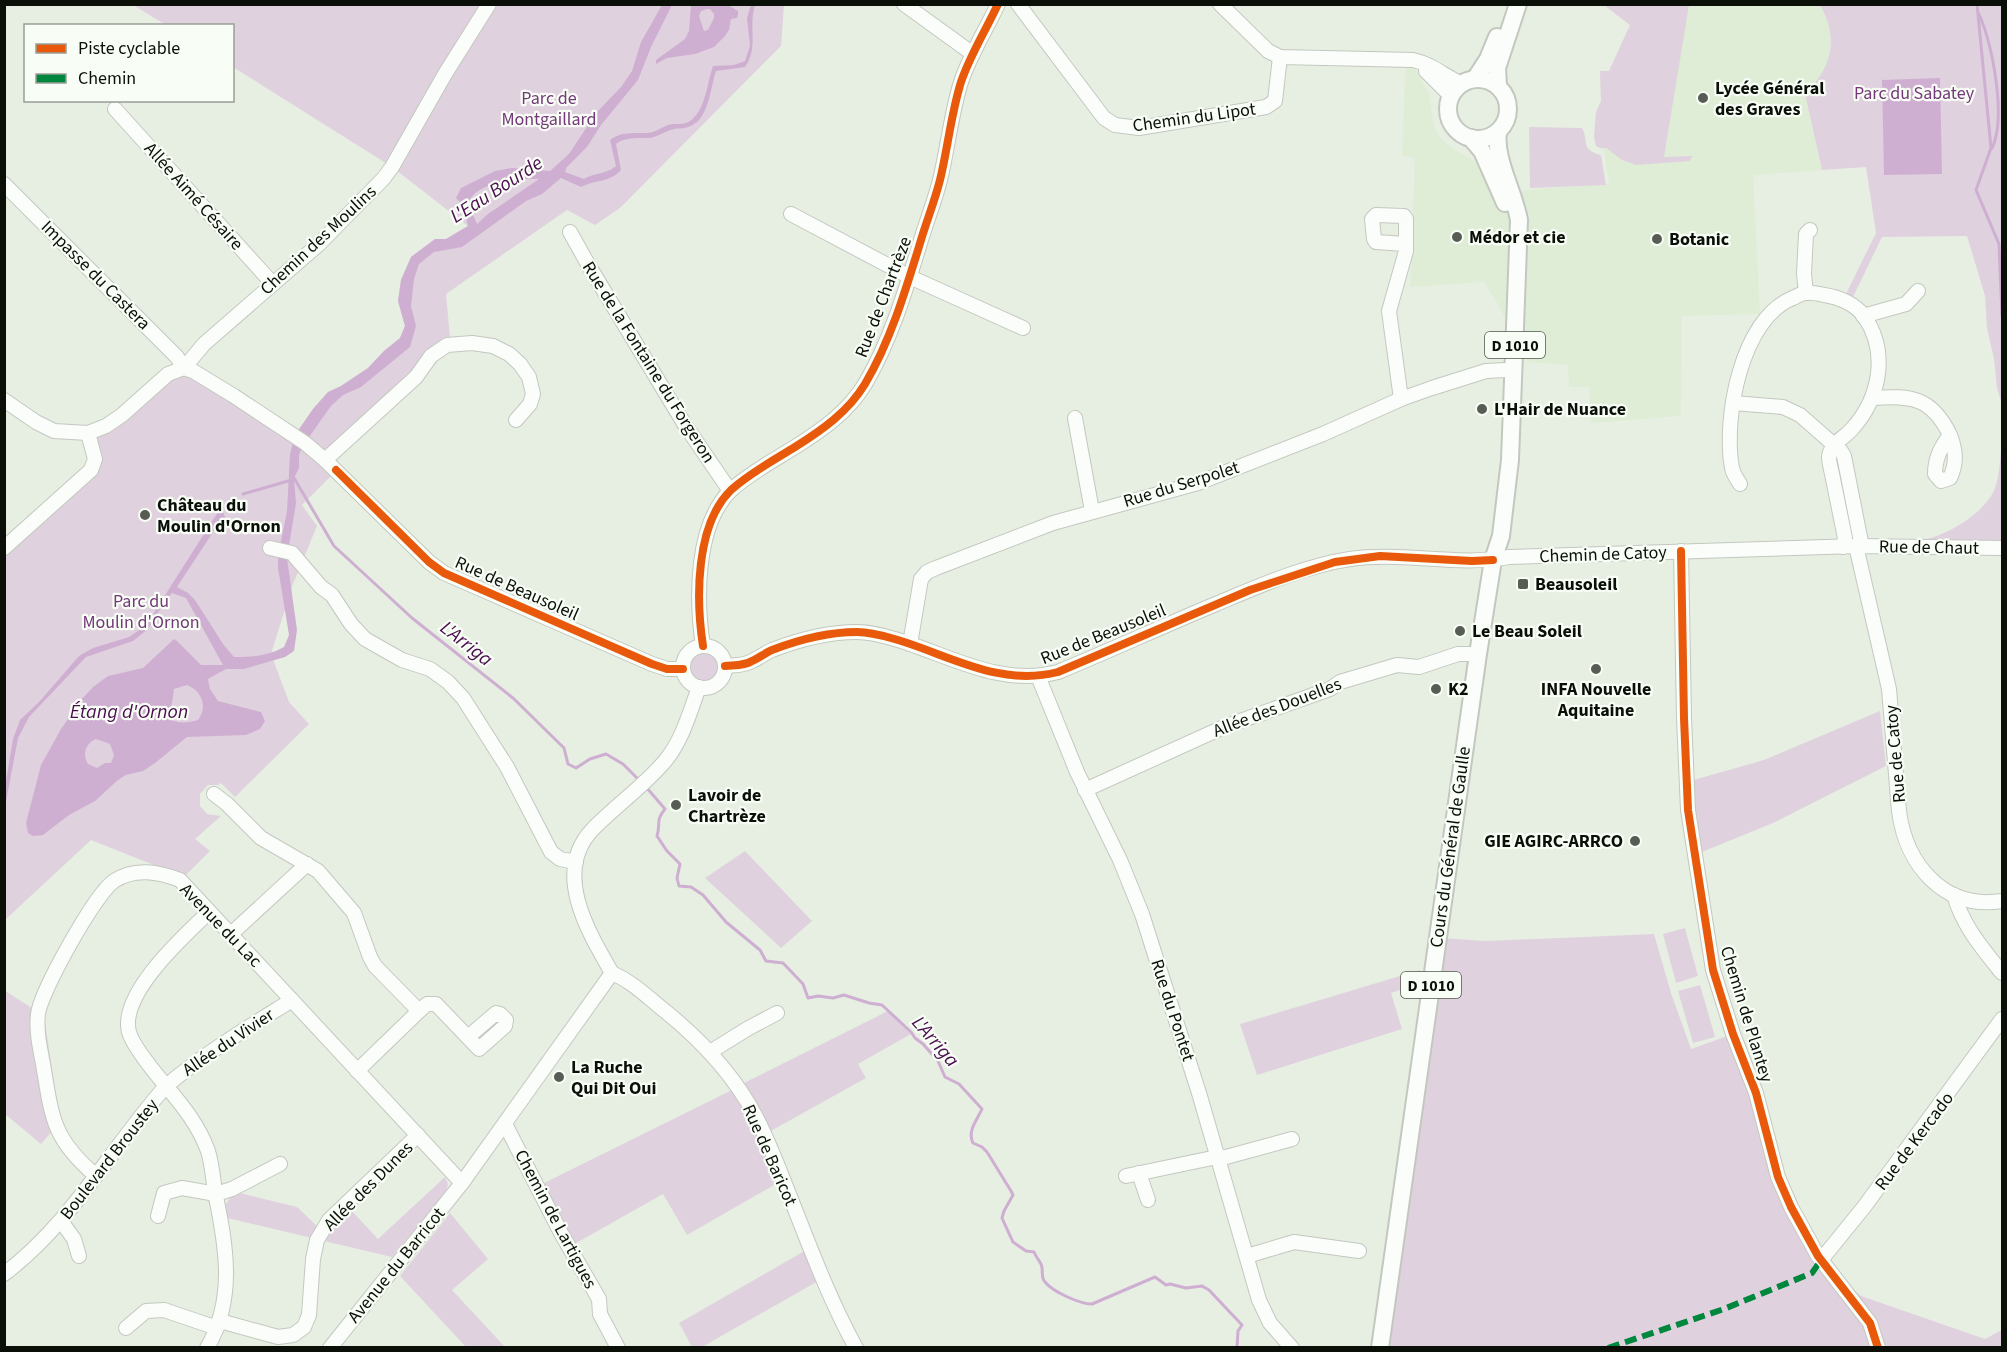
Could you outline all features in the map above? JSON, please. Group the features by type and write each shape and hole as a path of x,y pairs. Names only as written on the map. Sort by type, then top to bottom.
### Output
{"main road":[{"path":"1509,4 1488,58 1463,86 1448,113 1451,122 1462,135 1471,138 1490,137 1498,132 1508,112 1506,98 1498,86 1497,68 1518,4"},
{"path":"1463,86 1483,79 1498,86"},
{"name":"Cours du Général de Gaulle","path":"1494,560 1492,546 1510,363 1519,220 1497,147 1498,132"},
{"name":"Cours du Général de Gaulle","path":"1380,1347 1478,654 1494,560 1501,536 1510,460 1510,221 1505,203 1482,151 1471,138"}],"street":[{"name":"Chemin des Moulins","path":"184,368 204,344 320,244 383,179 489,4"},
{"path":"904,4 973,54"},
{"name":"Rue de Chartrèze","path":"703,646 700,584 705,538 715,514 730,491 822,429 847,408 865,384 890,331 910,277 940,179 962,80 998,4"},
{"name":"Chemin du Lipot","path":"1018,4 1104,118 1115,125 1139,128 1266,107 1275,101 1280,57"},
{"path":"1220,4 1268,51 1280,57 1413,60 1426,63 1463,86"},
{"name":"Allée Aimé Césaire","path":"115,110 273,284"},
{"name":"Impasse du Castera","path":"4,184 177,357 184,368"},
{"path":"791,214 910,277 1018,322"},
{"path":"1806,293 1804,274 1806,234 1810,230"},
{"name":"Rue de la Fontaine du Forgeron","path":"570,232 685,425 730,491"},
{"path":"1401,399 1389,311 1393,291 1401,272 1406,244"},
{"path":"1863,316 1906,304 1918,291"},
{"path":"1733,403 1783,407 1800,415 1834,445 1854,427 1873,398 1878,380 1877,344 1863,316 1850,304 1832,296 1806,293 1785,301 1767,317 1738,377 1733,403 1729,428 1732,470 1740,484"},
{"path":"325,460 416,377 436,351 447,345 493,346 509,354 520,364 529,377 533,394 530,404 516,420"},
{"name":"Rue du Serpolet","path":"910,644 919,586 927,572 1053,523 1198,483 1323,435 1401,399 1510,363"},
{"path":"4,400 36,422 54,431 88,433 106,426 122,415 168,374 184,368"},
{"name":"Rue de Beausoleil","path":"184,368 202,376 305,443 429,562 444,573 659,667 683,669"},
{"path":"1873,398 1902,396 1912,398 1931,409 1950,435"},
{"path":"1073,424 1092,511"},
{"path":"4,548 91,470 95,459 88,433"},
{"name":"Rue de Catoy","path":"1834,445 1844,456 1854,547 1889,689 1901,828 1906,845 1925,874 1954,895 1983,903 2002,901"},
{"name":"Chemin de Catoy","path":"1494,560 1509,557 1854,547"},
{"name":"Rue de Chaut","path":"1854,547 2002,548"},
{"path":"270,548 292,553 321,587 332,595 351,624 365,639 402,660 430,669 448,682 463,698 507,766 551,852 560,859 576,862"},
{"name":"Chemin de Plantey","path":"1681,551 1688,810 1713,970 1756,1093 1778,1177 1791,1207 1821,1260 1870,1323 1878,1347"},
{"name":"Rue de Beausoleil","path":"725,666 745,664 770,650 800,641 836,633 868,633 910,644 986,672 1017,677 1038,676 1068,668 1250,590 1335,562 1380,556 1494,560"},
{"path":"703,646 716,649 725,666 721,679 710,687 699,687 689,681 683,669 688,654 703,646"},
{"name":"Allée des Douelles","path":"1085,790 1176,747 1226,726 1330,689 1340,682 1397,665 1419,667 1458,654 1478,654"},
{"name":"Rue du Pontet","path":"1038,676 1063,741 1134,892 1197,1084 1259,1300 1280,1335 1292,1347"},
{"path":"462,1183 612,973 595,944 580,910 575,890 576,862 584,841 591,831 646,781 670,754 681,734 699,687"},
{"path":"214,794 261,838 318,871 354,913 375,966 419,1011"},
{"path":"231,934 307,864"},
{"name":"Avenue du Lac","path":"95,1175 63,1141 53,1122 39,1039 38,1015 42,998 101,893 114,882 135,873 161,873 180,880 462,1183"},
{"path":"1954,895 1966,926 2002,973"},
{"path":"166,1086 129,1033 128,1021 131,1009 149,976 164,957 210,912"},
{"name":"Rue de Baricot","path":"612,973 627,979 675,1018 710,1052 741,1093 771,1149 824,1282 856,1347"},
{"name":"Allée du Vivier","path":"166,1086 206,1055 292,1000"},
{"path":"357,1071 427,1004 436,1005 468,1037"},
{"path":"710,1052 777,1013"},
{"name":"Rue de Kercado","path":"1821,1260 1871,1198 2002,1019"},
{"name":"Boulevard Broustey","path":"4,1274 23,1260 61,1221 123,1138 166,1086 190,1114 208,1152 220,1212 227,1267 226,1296 219,1324 207,1347"},
{"name":"Chemin de Lartigues","path":"505,1124 561,1233 599,1299 600,1314 618,1347"},
{"name":"Allée des Dunes","path":"219,1324 278,1337 293,1335 304,1327 309,1315 313,1259 317,1240 329,1220 418,1135"},
{"path":"1148,1200 1132,1174 1226,1157 1276,1137 1292,1140"},
{"path":"158,1216 164,1193 182,1188 216,1194 232,1189 280,1164"},
{"name":"Avenue du Barricot","path":"330,1347 462,1183"},
{"path":"61,1221 74,1239 79,1256"},
{"path":"1247,1256 1294,1242 1350,1254"},
{"path":"126,1328 146,1311 164,1310 219,1324"}],"shaded area":[{"path":"1604,5 1820,5 1827,16 1831,34 1828,63 1817,82 1805,95 1822,170 1753,175 1760,314 1682,316 1681,416 1591,423 1589,387 1569,387 1568,365 1527,362 1498,304 1484,282 1410,287 1415,158 1402,156 1406,52 1429,93 1433,123 1440,138 1475,161 1493,197 1536,189 1609,184 1604,151 1596,146 1594,137 1596,112 1601,101 1600,71 1609,71 1630,25"}],"green space":[{"path":"133,5 784,5 781,46 620,208 595,225 567,210 446,294 450,338 325,460 312,454 331,476 302,505 317,526 293,584 271,654 289,702 309,724 235,797 221,783 208,785 200,794 200,806 207,814 221,816 195,839 210,851 184,877 91,840 5,920 5,552 91,470 91,439 184,368 295,436 313,409 328,392 368,368 400,338 405,326 398,301 401,280 411,257 435,239 446,239 468,226 392,167 234,68 234,24 164,24"},
{"path":"1604,5 1689,5 1664,157 1693,156 1689,161 1636,165 1622,160 1606,148 1596,146 1594,137 1596,112 1601,101 1600,71 1609,71 1630,25"},
{"name":"Parc du Sabatey","path":"1820,5 2002,5 2002,404 1997,388 1994,359 1987,328 1985,296 1967,236 1882,237 1853,297 1846,294 1876,233 1866,167 1822,170 1805,94 1821,74 1830,52 1829,29"},
{"path":"1529,127 1582,128 1588,148 1601,155 1606,185 1530,188"},
{"path":"2002,443 2002,540 1904,541 1923,540 1944,533 1976,513 1985,504 1996,485"},
{"path":"704,653 714,657 718,667 714,677 704,681 694,677 690,667 694,657"},
{"path":"1880,711 1886,766 1773,823 1697,854 1690,781 1764,760"},
{"path":"745,851 812,921 781,948 705,878"},
{"path":"1685,928 1698,976 1676,983 1663,934"},
{"path":"1654,934 1671,993 1691,1049 1733,1034 1778,1177 1821,1260 1861,1296 1985,1339 2002,1330 2002,1348 1386,1348 1441,938 1485,941"},
{"path":"1420,970 1419,984 1391,993 1402,1029 1257,1075 1240,1024"},
{"path":"1700,985 1715,1037 1693,1043 1678,991"},
{"path":"4,990 44,1016 60,1122 41,1144 5,1114"},
{"path":"888,1011 911,1034 858,1064 866,1078 769,1132 742,1084"},
{"path":"734,1089 781,1181 687,1235 663,1194 571,1246 542,1184"},
{"path":"445,1177 448,1184 446,1191 392,1257 324,1241 333,1226 350,1209 378,1239"},
{"path":"240,1193 297,1207 318,1227 312,1238 227,1218 226,1204 230,1198"},
{"path":"450,1213 488,1259 452,1290 505,1347 466,1347 400,1276"},
{"path":"808,1249 820,1280 702,1347 692,1347 679,1323"}],"water":[{"path":"691,4 728,5 738,11 737,18 731,19 725,36 714,47 695,54 667,58 656,64 656,60 685,39 689,31","holes":["710,9 714,18 708,30 704,31 699,16 701,11"]},
{"name":"Étang d'Ornon","path":"662,5 672,5 638,80 565,172 584,179 609,171 616,166 610,140 614,137 627,133 652,132 672,124 684,124 692,119 701,106 713,66 734,65 745,61 750,46 747,18 751,5 755,5 749,60 745,67 716,71 705,111 695,124 650,138 631,138 619,142 616,144 621,170 612,177 581,187 561,178 542,194 526,201 462,247 434,252 419,264 414,279 411,306 416,326 410,347 361,387 343,395 331,406 302,447 299,455 299,468 294,478 296,503 287,558 297,630 294,651 285,657 244,669 226,669 208,679 210,689 218,701 261,712 265,721 260,729 246,735 187,737 155,763 143,771 126,775 118,780 95,801 69,815 43,835 33,836 28,833 26,823 41,765 61,729 93,687 108,676 143,668 174,639 201,665 223,665 186,598 172,593 148,629 133,641 86,657 29,717 18,738 5,807 5,787 13,739 20,720 79,656 93,648 129,637 148,622 218,512 223,512 225,517 177,587 195,600 234,657 260,655 284,647 289,635 278,556 287,511 290,454 295,435 328,392 368,368 400,338 405,326 398,301 401,280 411,257 435,239 446,239 468,226 463,205 456,198 461,188 495,171 512,168 550,171 569,154 596,113 621,87 632,71 641,42","holes":["517,179 539,179 477,224 468,203 472,197 489,186","187,685 200,695 203,710 198,720 177,722 169,719 168,714 174,689","96,739 110,744 114,755 111,763 105,763 97,768 88,764 85,753 92,741"]},
{"path":"1940,78 1942,174 1884,175 1882,80"}],"waterway":[{"path":"1977,4 1991,148 1976,190 1999,244 2002,316"},
{"path":"1979,14 1993,61 1998,100 1996,135 1992,148"},
{"name":"L'Arriga","path":"294,478 334,546 412,618 513,698 564,748 568,764 576,768 590,759 606,754 623,764 640,781"},
{"path":"243,494 288,481"},
{"name":"L'Arriga","path":"646,787 665,809 659,819 657,836 680,864 677,878 679,886 691,887 703,895 726,922 760,950 766,961 783,963 803,984 808,998 818,996 833,998 844,995 882,1005 938,1061 945,1077 959,1084 982,1109 975,1121 971,1139 973,1143 987,1152 1013,1195 1002,1218 1013,1242 1026,1251 1034,1252 1042,1266 1042,1276 1049,1286 1067,1297 1092,1304 1155,1277 1166,1285 1186,1288 1202,1286 1209,1290 1242,1325 1238,1331 1237,1348"}],"marked path":[{"path":"1608,1348 1724,1309 1812,1273 1821,1260"}],"cycle path":[{"path":"703,646 699,586 704,543 710,523 719,505 731,490 754,472 825,427 851,403 865,384 883,350 897,314 936,195 961,82 973,52 998,4"},
{"path":"336,470 429,562 444,573 652,664 667,669 683,669"},
{"path":"1681,551 1688,810 1713,970 1733,1034 1756,1093 1778,1177 1791,1207 1818,1256 1870,1323 1878,1348"},
{"path":"725,666 746,664 772,650 803,640 836,633 857,632 873,633 898,640 996,673 1037,676 1058,672 1250,590 1335,562 1380,556 1493,560"}],"place":[{"name":"Lycée Général des Graves","path":"1703,98"},
{"name":"Médor et cie","path":"1457,237"},
{"name":"Botanic","path":"1657,239"},
{"name":"L'Hair de Nuance","path":"1482,409"},
{"name":"Château du Moulin d'Ornon","path":"145,515"},
{"name":"Beausoleil","path":"1523,584"},
{"name":"Le Beau Soleil","path":"1460,631"},
{"name":"INFA Nouvelle Aquitaine","path":"1596,669"},
{"name":"K2","path":"1436,689"},
{"name":"Lavoir de Chartrèze","path":"676,805"},
{"name":"GIE AGIRC-ARRCO","path":"1635,841"},
{"name":"La Ruche Qui Dit Oui","path":"559,1077"}],"park label":[{"name":"Parc de Montgaillard","path":"549,108"},
{"name":"Parc du Moulin d'Ornon","path":"141,611"}],"water label":[{"name":"L'Eau Bourde","path":"496,189"}]}
